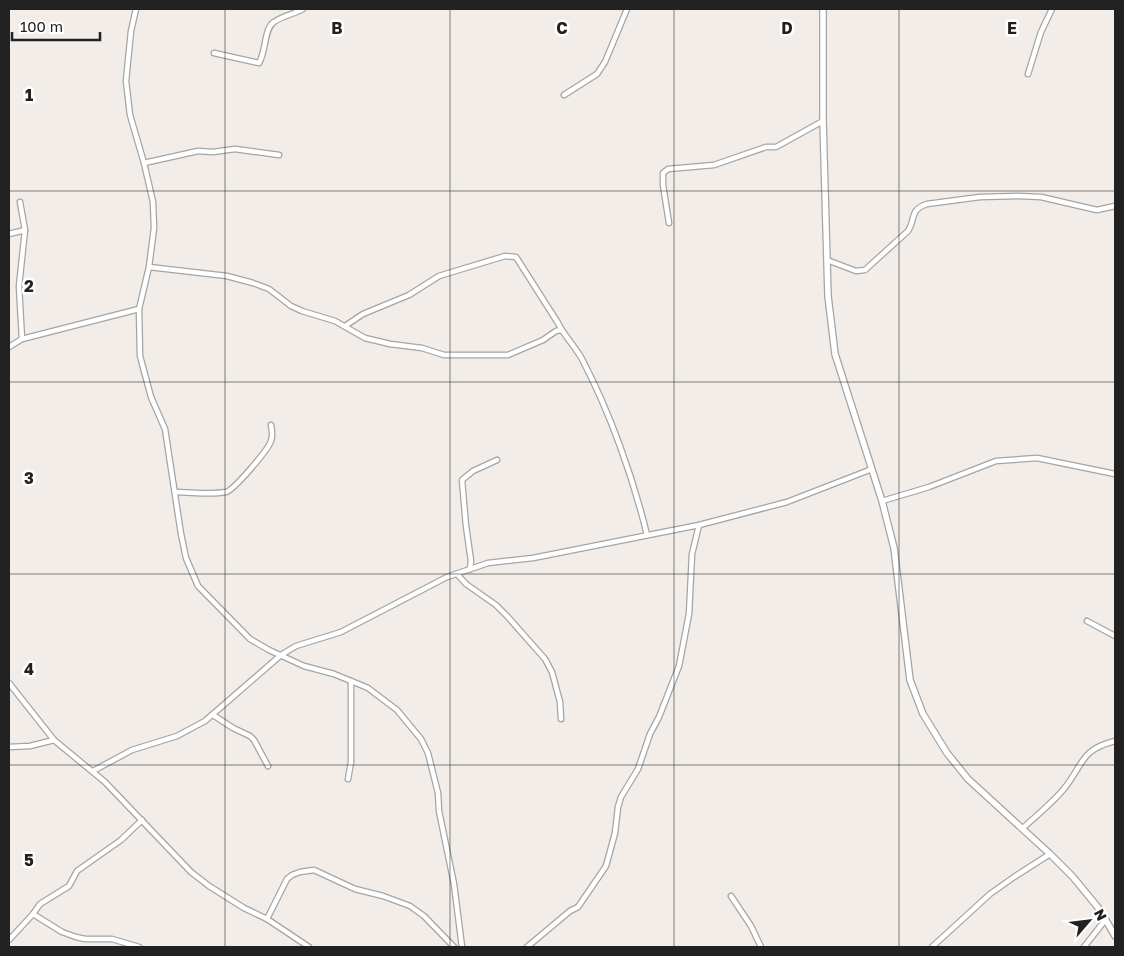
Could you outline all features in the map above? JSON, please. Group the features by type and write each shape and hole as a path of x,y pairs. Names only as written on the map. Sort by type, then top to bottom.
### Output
{"street":[{"path":"136,9 131,31 126,81 130,115 144,162 152,202 154,228 149,267 139,309 140,356 151,397 165,430 186,558 198,586 250,639 264,648 304,666 351,680 368,688 397,710 410,724 428,753 438,793 439,811 454,884 462,947"},
{"path":"214,53 259,63 263,55 269,26 273,22 304,9"},
{"path":"564,95 597,74 605,62 626,9"},
{"path":"823,9 823,121 828,296 835,354 882,501 894,548 910,680 923,714 946,753 968,779 1050,854 1088,895 1106,919 1115,936"},
{"path":"1028,74 1041,32 1052,9"},
{"path":"669,223 663,185 663,173 668,169 719,164 766,148 776,147 823,121"},
{"path":"144,162 198,151 213,152 235,149 279,155"},
{"path":"827,260 856,272 865,270 908,231 912,215 921,206 927,204 980,197 1018,196 1041,197 1096,210 1115,206"},
{"path":"20,202 25,230 19,286 22,339"},
{"path":"9,234 25,230"},
{"path":"345,326 363,314 409,295 439,276 510,256 516,258 561,330 582,358 606,410 631,481 647,535"},
{"path":"149,267 227,276 253,283 269,289 291,306 335,321 365,338 376,342 408,345 444,355 508,355 536,344 561,330"},
{"path":"9,347 22,339 139,309"},
{"path":"176,492 217,493 230,490 267,448 272,435 271,425"},
{"path":"882,501 929,487 996,461 1037,458 1115,474"},
{"path":"470,569 471,561 462,480 473,471 497,460"},
{"path":"93,770 132,750 178,736 213,715 281,655 296,646 341,632 422,589 457,574 488,563 533,558 699,525 788,502 872,469"},
{"path":"527,947 570,911 578,907 606,866 615,833 621,797 640,764 682,657 689,614 691,562 699,525"},
{"path":"457,574 466,584 496,605 545,659 552,672 560,702 561,719"},
{"path":"1087,621 1115,636"},
{"path":"348,779 351,762 351,680"},
{"path":"9,683 54,740 93,770 192,872 209,886 244,908 267,919 309,947"},
{"path":"213,715 232,728 250,736 268,766"},
{"path":"9,747 30,746 54,740"},
{"path":"1023,828 1063,789 1088,753 1096,747 1115,741"},
{"path":"9,940 40,904 69,886 77,871 121,840 142,820"},
{"path":"932,947 990,894 1050,854"},
{"path":"267,919 287,880 292,875 300,872 314,870 355,888 410,906 424,916 454,947"},
{"path":"731,896 751,926 761,947"},
{"path":"33,914 62,932 76,937 112,939 139,947"},
{"path":"1084,947 1106,919"}]}
